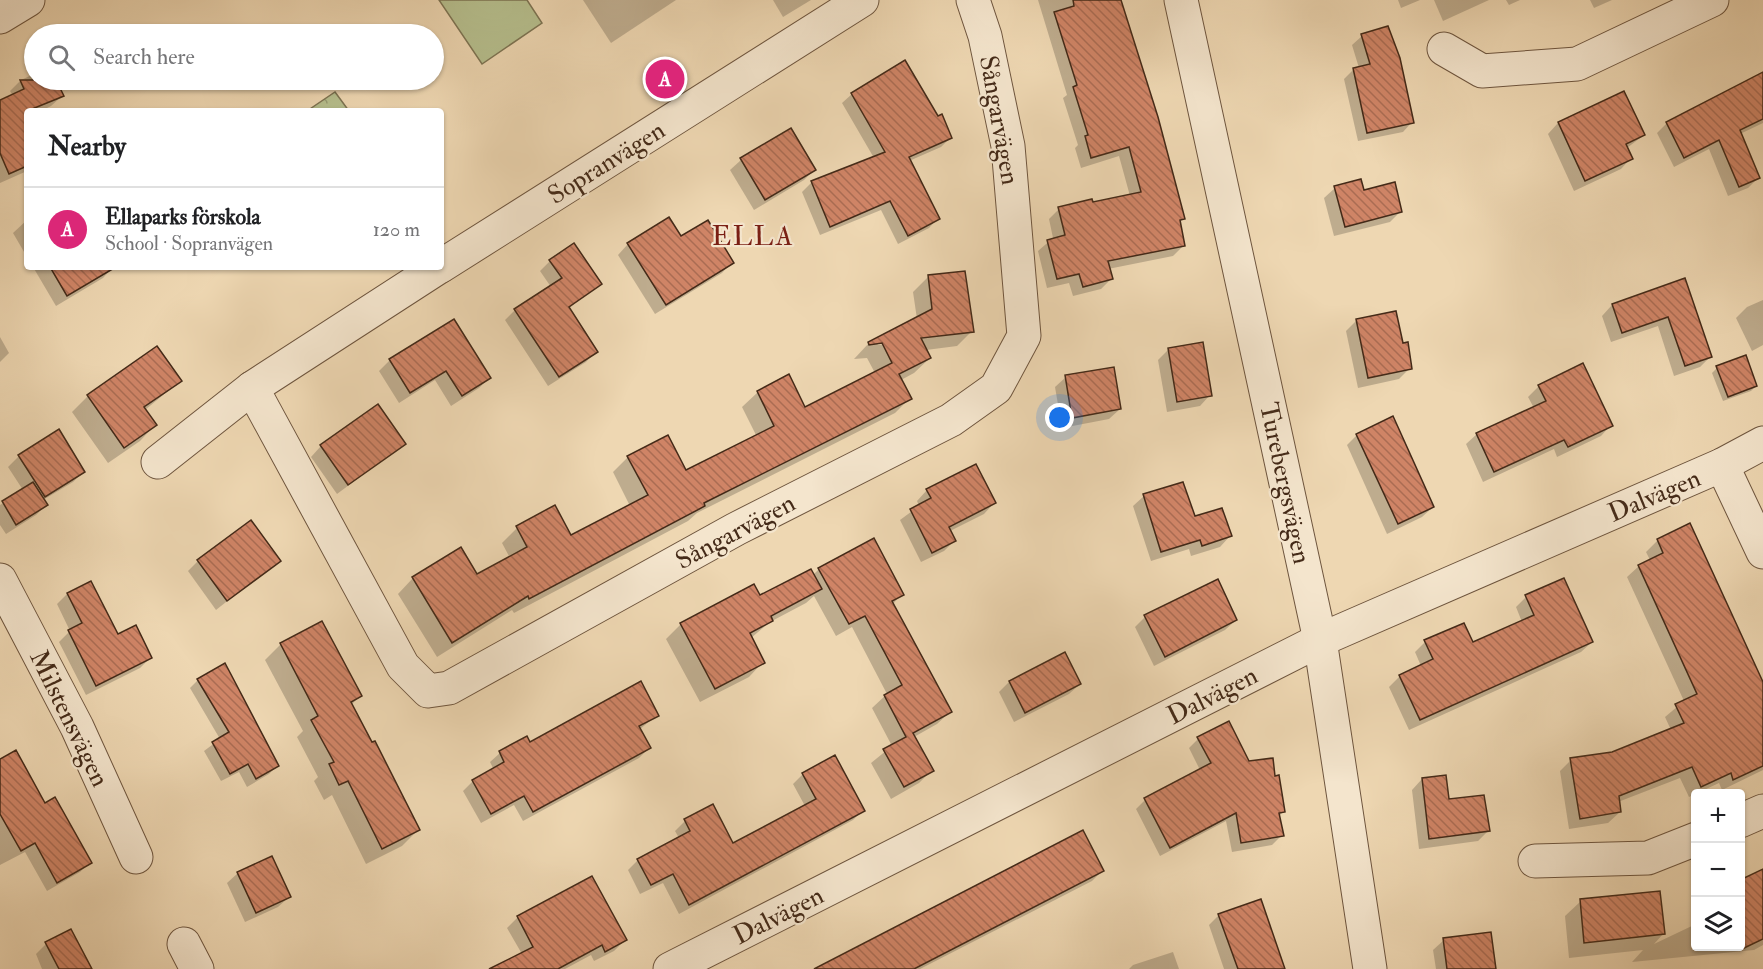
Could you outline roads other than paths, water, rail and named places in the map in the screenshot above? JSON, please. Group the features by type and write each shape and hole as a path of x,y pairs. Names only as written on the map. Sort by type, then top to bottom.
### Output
{"street":[{"path":"0,16 28,0"},
{"name":"Sopranvägen","path":"444,263 862,0"},
{"name":"Sångarvägen","path":"252,388 403,666 428,692 449,688 736,529 951,420 996,388 1024,336 1008,146 985,36 973,0"},
{"name":"Turebergsvägen","path":"1181,0 1320,640 1370,969"},
{"path":"1444,49 1482,71 1577,64 1712,0"},
{"name":"Sopranvägen","path":"158,462 252,388 434,270"},
{"name":"Dalvägen","path":"670,969 1320,640 1722,465 1763,443"},
{"path":"1722,465 1763,552"},
{"name":"Milstensvägen","path":"2,588 77,728 136,857"},
{"path":"1745,819 1763,812"},
{"path":"1535,861 1648,858 1691,841"}],"place":[{"name":"Ellaparks förskola","path":"665,79"}],"district":[{"name":"ELLA","path":"753,236"}]}
